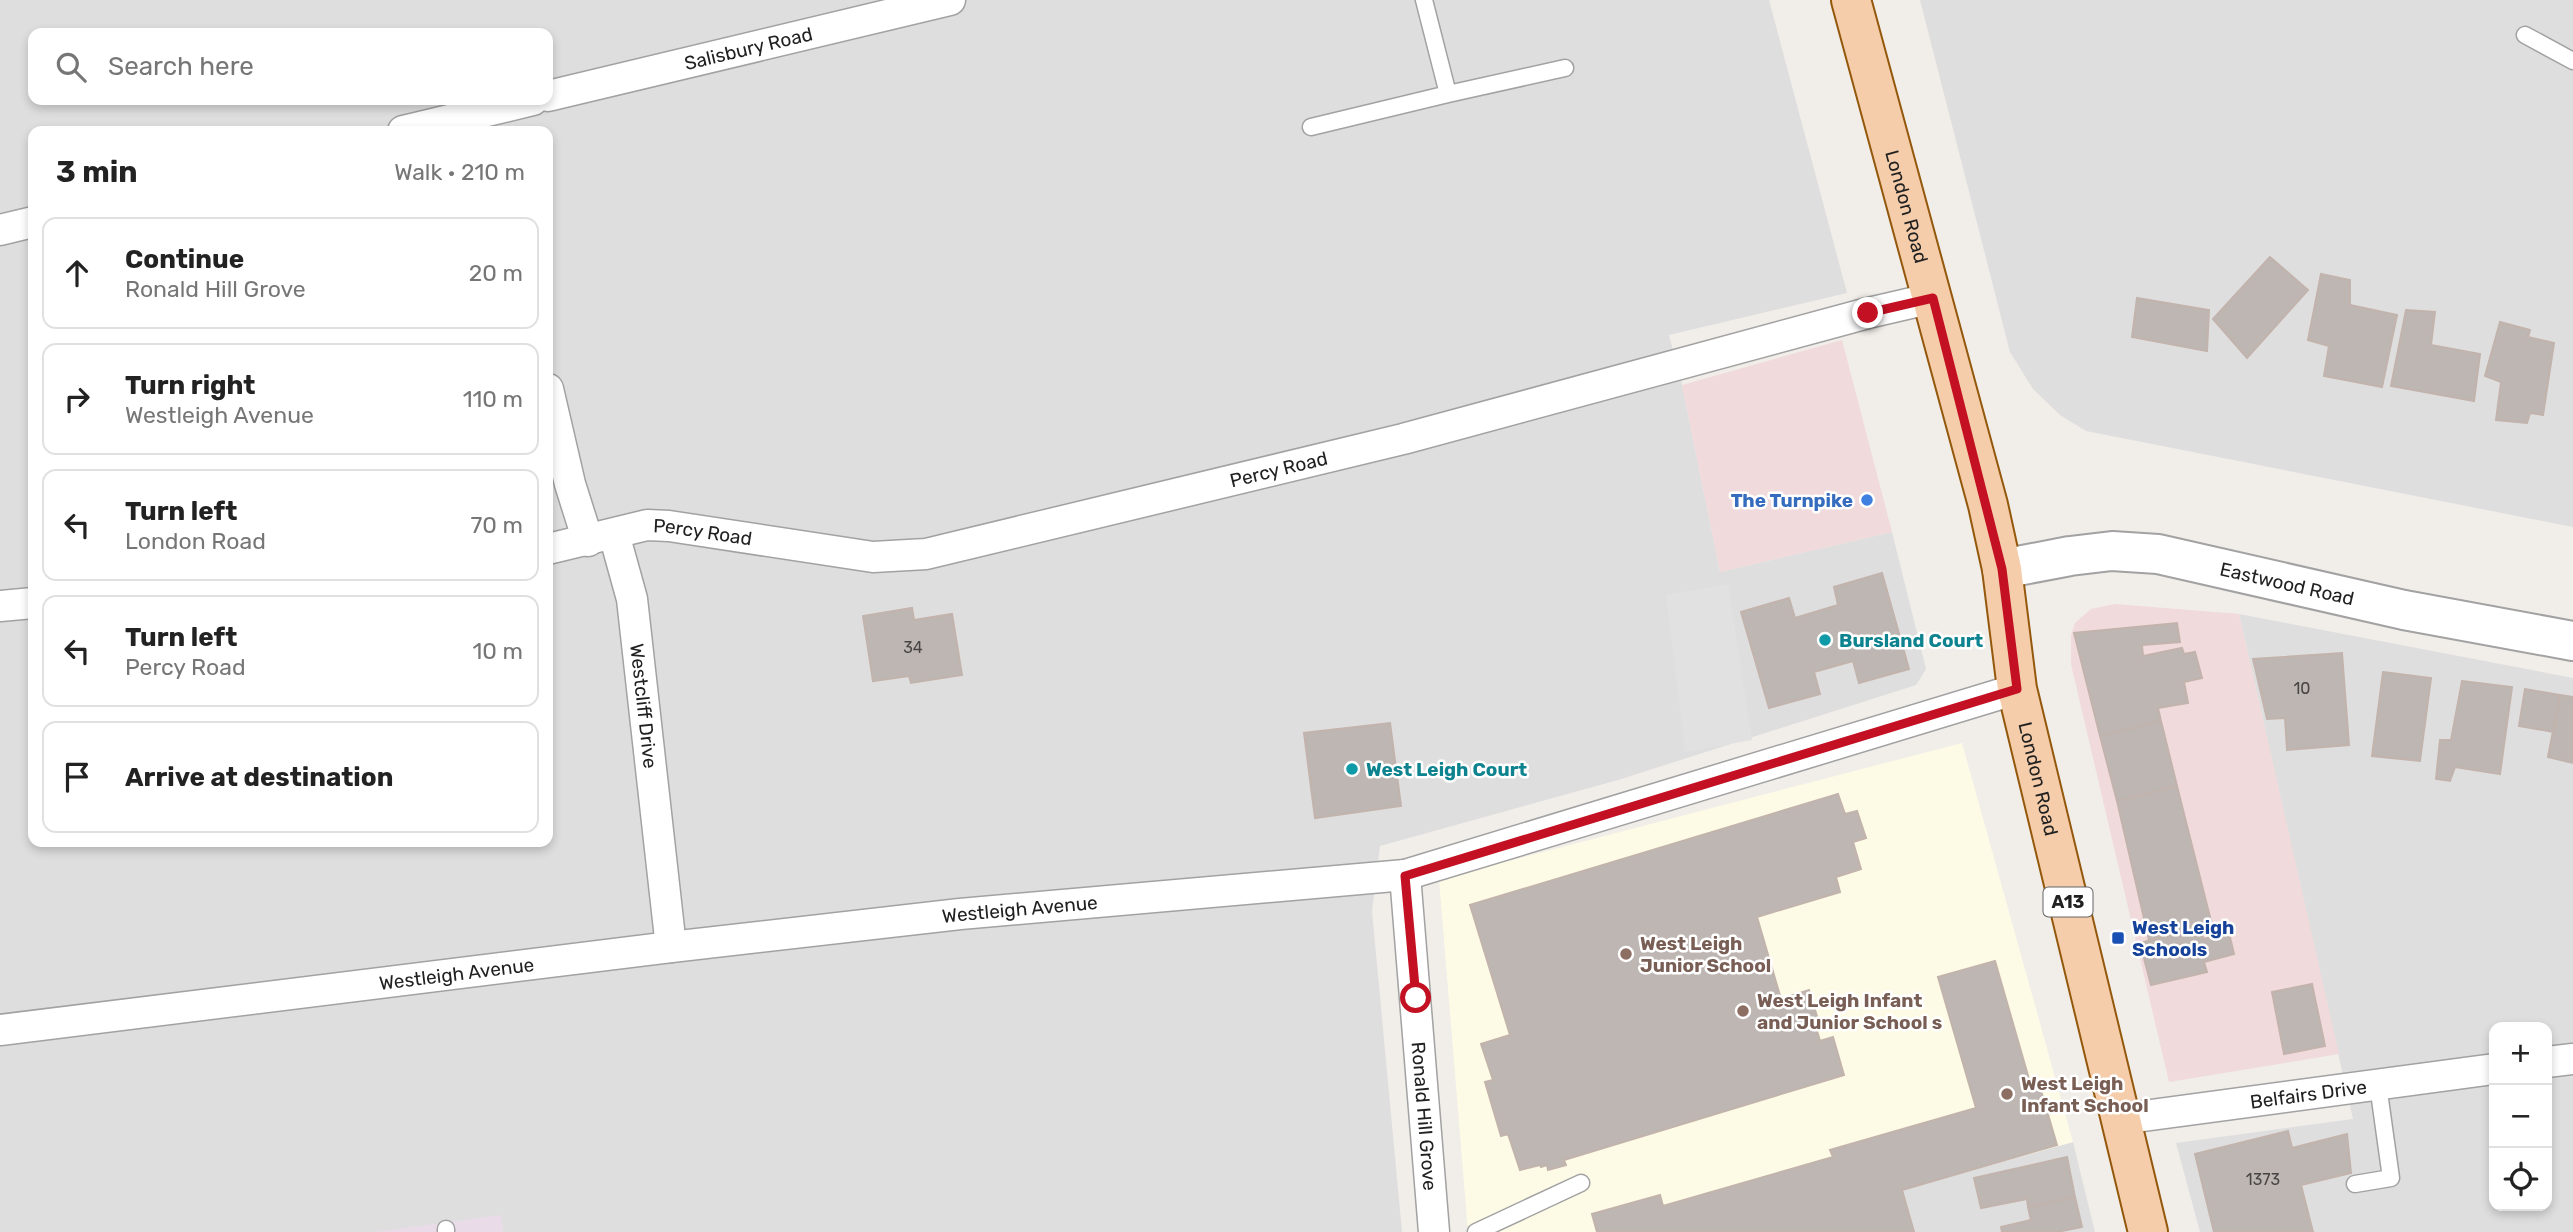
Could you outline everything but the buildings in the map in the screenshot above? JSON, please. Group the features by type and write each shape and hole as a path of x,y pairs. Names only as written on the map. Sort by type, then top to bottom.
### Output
{"main road":[{"name":"London Road","path":"1851,0 1933,298 2002,569 2017,689 2148,1232"}],"street":[{"name":"Salisbury Road","path":"553,95 950,0"},
{"path":"447,126 483,122 522,105"},
{"path":"0,230 28,223"},
{"name":"Percy Road","path":"601,537 647,525 669,526 873,557 926,554 1403,439 1868,313 1933,298"},
{"path":"553,411 570,484 601,537 553,548"},
{"name":"Westcliff Drive","path":"601,537 632,599 671,947"},
{"name":"Eastwood Road","path":"2002,569 2112,551 2158,554 2404,610 2573,640"},
{"path":"0,606 28,603"},
{"name":"Westleigh Avenue","path":"0,1030 960,914 1405,876 2017,689"},
{"name":"Ronald Hill Grove","path":"1405,876 1434,1232"},
{"path":"2552,1061 2573,1059"},
{"name":"Belfairs Drive","path":"2121,1119 2489,1070"}],"lane":[{"path":"1424,0 1448,94"},
{"path":"2525,35 2573,61"},
{"path":"1311,127 1565,68"},
{"path":"2355,1184 2391,1178 2378,1085"},
{"path":"1476,1232 1581,1183"}],"shaded area":[{"path":"0,0 1769,0 1847,293 1669,335 1682,385 1720,572 1892,532 1926,669 1916,685 1618,780 1380,846 1372,911 1402,1232 0,1232"},
{"path":"1920,0 2573,0 2573,527 2086,431 2060,415 2033,389 2010,352"},
{"path":"1842,340 1892,532 1720,572 1682,385"},
{"path":"1728,584 1752,740 1685,752 1666,595"},
{"path":"2115,604 2239,614 2339,1054 2169,1082 2071,664 2071,635 2075,623 2091,609"},
{"path":"2239,614 2573,678 2573,1232 2200,1232 2176,1143 2353,1119"},
{"name":"West Leigh Infant and Junior School s","path":"1962,743 2073,1142 1902,1190 1914,1232 1468,1232 1439,879"},
{"path":"2073,1142 2095,1232 1914,1232 1902,1190"},
{"path":"501,1215 503,1232 376,1232"}],"place":[{"name":"The Turnpike","path":"1867,500"},
{"name":"Bursland Court","path":"1825,640"},
{"name":"West Leigh Court","path":"1352,769"},
{"name":"West Leigh Schools","path":"2118,938"},
{"name":"West Leigh Junior School","path":"1626,954"},
{"name":"West Leigh Infant and Junior School s","path":"1743,1011"},
{"name":"West Leigh Infant School","path":"2007,1094"}],"route":[{"path":"1416,998 1405,876 2017,689 2002,569 1988,505 1933,298 1868,313"}]}
